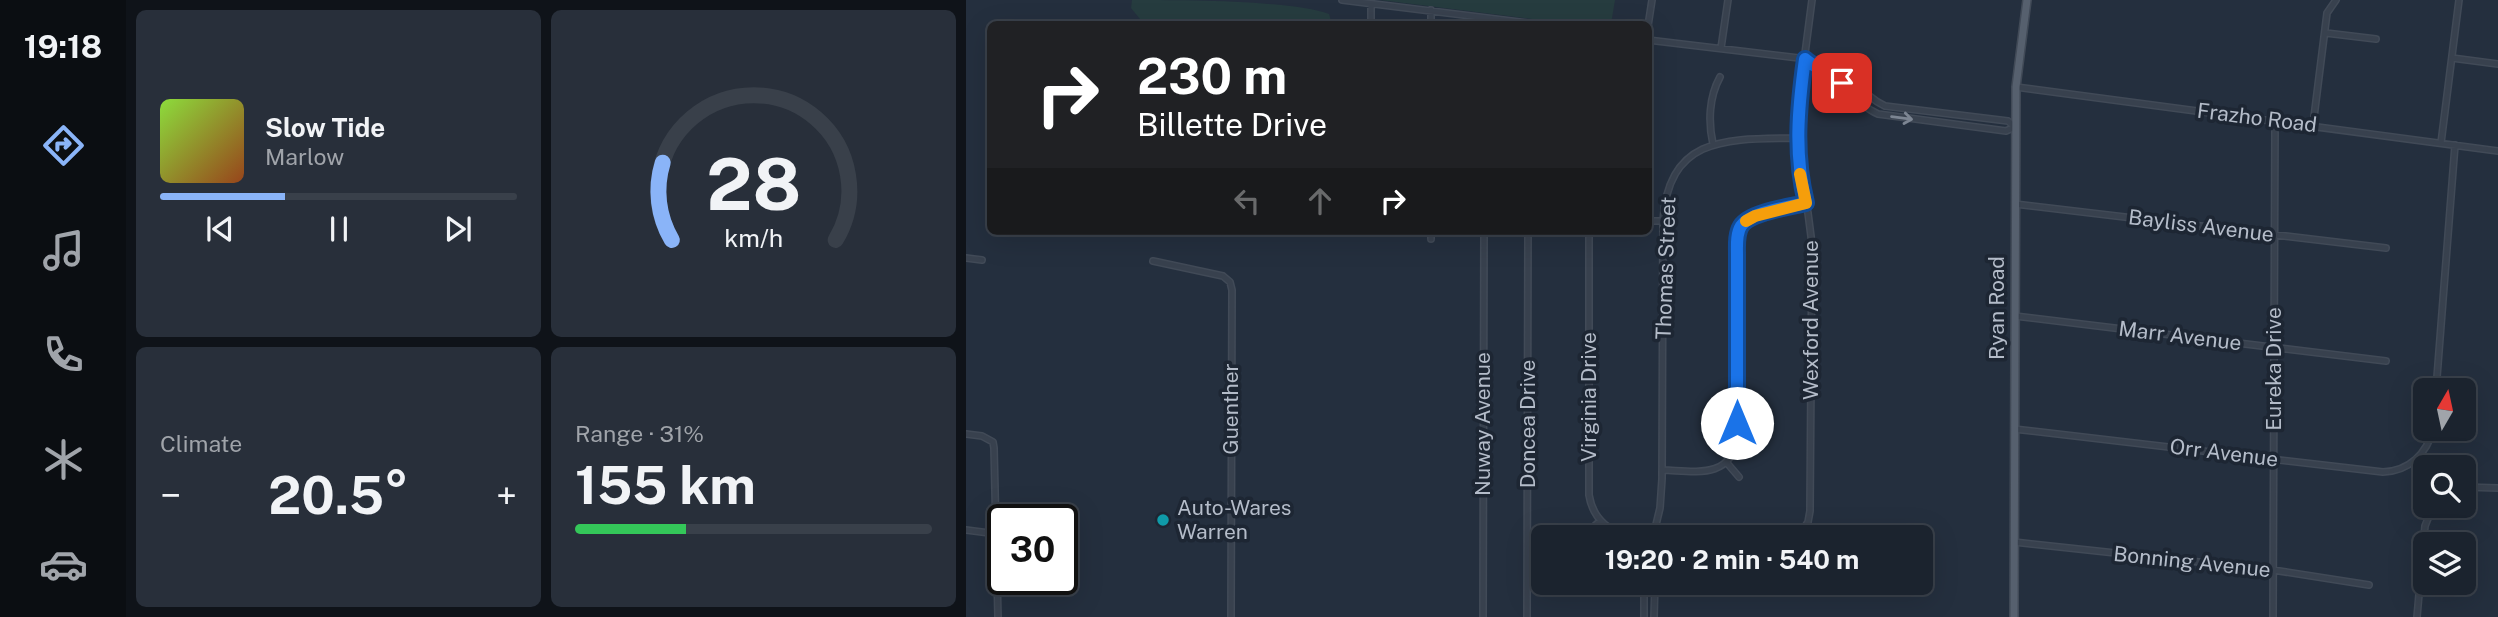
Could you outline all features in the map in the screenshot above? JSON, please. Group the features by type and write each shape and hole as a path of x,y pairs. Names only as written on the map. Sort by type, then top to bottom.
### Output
{"main road":[{"name":"Ryan Road","path":"2014,617 2015,127 2016,87 2027,0"}],"street":[{"path":"1342,0 1431,10 1485,21"},
{"path":"1649,21 1652,0"},
{"path":"1721,48 1728,0"},
{"name":"Wexford Avenue","path":"1806,525 1811,493 1812,244 1800,180 1796,138 1812,0"},
{"path":"2313,125 2327,13 2336,0"},
{"path":"2441,143 2459,0"},
{"path":"1371,4 1371,21"},
{"path":"1431,10 1431,21"},
{"path":"2326,33 2376,39"},
{"path":"1652,40 1824,61 1841,68 1870,98 1885,106 2008,121 2015,127 2006,131 1878,114 1861,104 1831,73 1805,59"},
{"path":"2452,58 2498,64"},
{"path":"1713,144 1709,127 1710,114 1713,93 1720,77"},
{"name":"Frazho Road","path":"2016,87 2498,151"},
{"name":"Eureka Drive","path":"2273,617 2275,120"},
{"name":"Thomas Street","path":"1656,525 1660,508 1662,470 1663,221 1667,190 1677,170 1693,155 1713,144 1734,140 1796,138"},
{"path":"2436,378 2455,145"},
{"path":"1662,470 1705,471 1727,463 1732,454 1737,438 1739,230 1755,216 1806,203"},
{"name":"Bayliss Avenue","path":"2015,204 2386,248"},
{"path":"1652,221 1663,221"},
{"name":"Nuway Avenue","path":"1483,617 1484,235"},
{"name":"Doncea Drive","path":"1527,617 1528,235"},
{"name":"Virginia Drive","path":"1589,235 1588,489 1591,505 1600,521"},
{"path":"966,258 982,260"},
{"name":"Guenther","path":"1153,261 1223,276 1230,282 1232,290 1231,617"},
{"name":"Marr Avenue","path":"2015,316 2386,360"},
{"name":"Orr Avenue","path":"2014,429 2383,472 2400,469 2413,462"},
{"path":"966,434 982,436 993,442 996,504"},
{"path":"1727,463 1739,477"},
{"path":"2476,487 2498,488"},
{"path":"2417,617 2425,526 2428,518"},
{"path":"1596,525 1600,521 1606,525"},
{"path":"966,530 987,533"},
{"name":"Bonning Avenue","path":"2014,542 2273,570 2369,585"},
{"path":"998,595 998,617"},
{"path":"1644,595 1644,617"},
{"path":"1654,617 1655,595"}],"green space":[{"path":"1132,0 1234,2 1312,9 1329,14 1331,21 1142,21 1131,8"},
{"path":"1380,0 1615,0 1612,21 1549,21"}],"slow traffic":[{"path":"1746,221 1755,216 1806,203 1800,174"}],"place":[{"name":"Auto-Wares Warren","path":"1163,520"}],"route":[{"path":"1737,423 1739,230 1755,216 1806,203 1800,180 1796,138 1805,59 1831,73 1842,83"}]}
